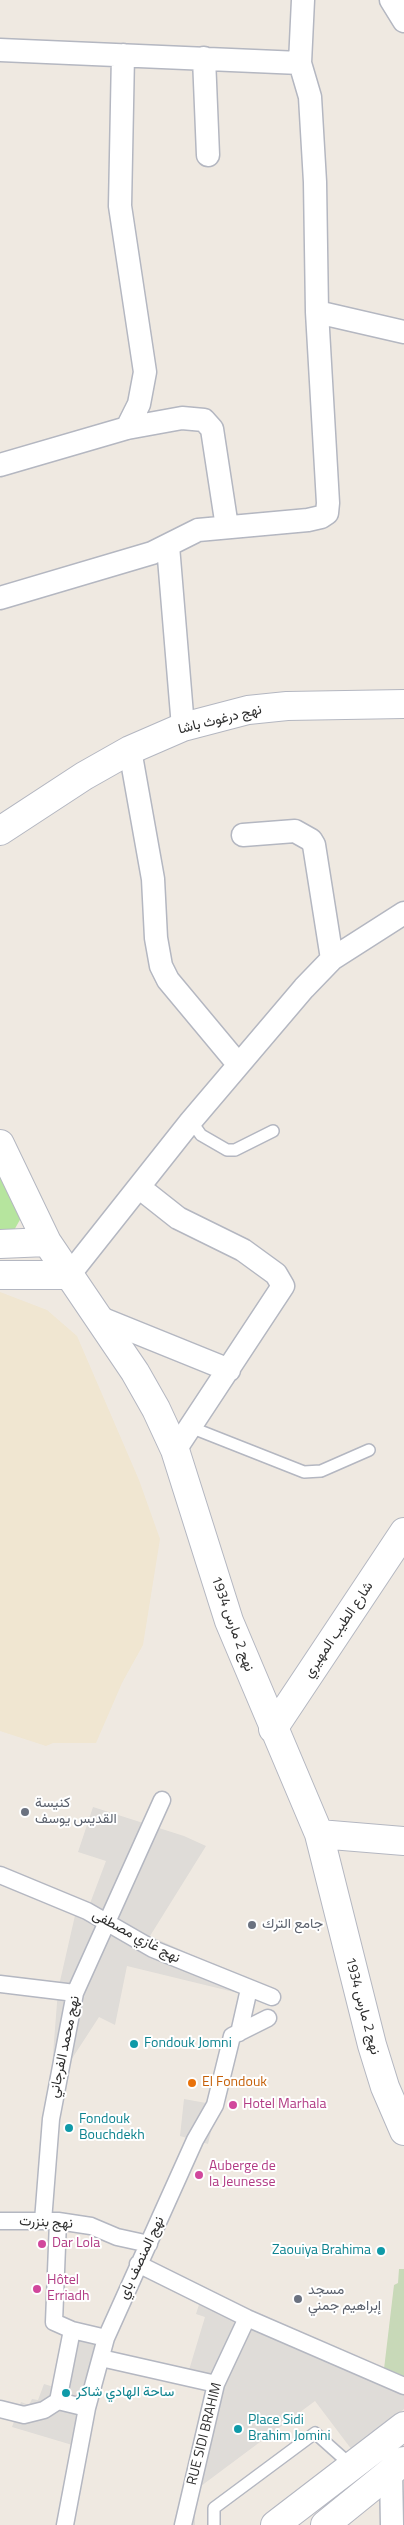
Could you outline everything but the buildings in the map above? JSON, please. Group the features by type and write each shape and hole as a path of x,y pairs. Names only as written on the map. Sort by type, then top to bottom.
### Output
{"street":[{"path":"0,598 143,556 168,546 198,530 308,520 321,517 327,513 317,312 310,97 300,63 303,0"},
{"path":"391,0 404,20"},
{"path":"0,50 300,63"},
{"path":"123,55 120,206 145,372 139,404 127,428"},
{"path":"204,58 208,155"},
{"path":"317,312 404,332"},
{"path":"0,465 127,428 182,418 204,420 210,423 219,458 227,527"},
{"path":"168,546 183,728"},
{"name":"نهج درغوث باشا","path":"0,831 84,776 130,750 183,728 248,710 287,706 404,704"},
{"path":"130,750 153,880 156,938 161,966 168,980 238,1064"},
{"name":"نهج درغوث باشا","path":"0,815 27,813"},
{"path":"244,835 295,831 311,840 314,845 332,960"},
{"path":"0,1275 69,1275 238,1064 332,960 404,913"},
{"name":"نهج 2 مارس 1934","path":"0,1144 47,1242 135,1372 156,1409 174,1450 229,1621 319,1834 372,2045 385,2087 404,2131"},
{"path":"140,1188 178,1218 243,1250 276,1274 283,1286 229,1370 174,1450"},
{"path":"0,1244 47,1242"},
{"path":"98,1317 229,1370"},
{"name":"شارع الطيب المهيري","path":"273,1728 404,1532"},
{"name":"نهج محمد الفرجاني","path":"72,2330 58,2326 53,2317 51,2119 75,1993 162,1800"},
{"path":"319,1834 404,1841"},
{"name":"نهج غازي مصطفى","path":"0,1875 87,1911 153,1950 272,1997"},
{"path":"0,1984 75,1993"},
{"name":"نهج المنصف باي","path":"65,2525 87,2408 106,2338 195,2140 214,2105 232,2036 239,2032 249,1989"},
{"path":"239,2032 268,2018"},
{"name":"نهج بنزرت","path":"0,2221 51,2221 91,2226 116,2237 149,2244"},
{"path":"138,2264 247,2318 404,2386"},
{"name":"RUE SIDI BRAHIM","path":"183,2525 216,2384 247,2318"},
{"path":"0,2409 24,2416 44,2410 58,2401 72,2330 106,2338"},
{"path":"101,2358 216,2384"},
{"path":"58,2401 87,2408"},
{"path":"275,2525 404,2426"},
{"path":"325,2525 398,2466"},
{"path":"392,2525 398,2466"}],"lane":[{"path":"191,1121 201,1134 227,1150 235,1150 273,1131"},
{"path":"190,1426 304,1472 321,1471 369,1450"},
{"path":"214,2525 214,2508 315,2433 352,2466"}],"shaded area":[{"path":"0,1292 47,1310 77,1336 139,1480 160,1539 143,1645 122,1683 96,1743 53,1743 46,1746 0,1731"},
{"path":"93,1807 184,1836 206,1846 150,1936 244,1978 238,1993 127,1966 115,2025 99,2017 62,2074 51,2080 58,1990 76,1911 86,1914 106,1861 78,1852"},
{"path":"184,2099 217,2105 208,2144 180,2136"},
{"name":"Place Sidi Brahim Jomini","path":"202,2295 404,2379 404,2409 352,2450 315,2401 201,2486 195,2510 195,2525 179,2525 210,2386 186,2380 205,2317 196,2314"},
{"name":"ساحة الهادي شاكر","path":"69,2329 106,2338 79,2447 12,2427 21,2402 29,2405 32,2399 38,2400 44,2384 54,2387"}],"green space":[{"path":"0,1170 21,1218 13,1232 0,1232"},
{"path":"399,2269 404,2269 404,2379 384,2369 394,2285 398,2283"}],"place":[{"name":"كنيسة القديس يوسف","path":"25,1812"},
{"name":"جامع الترك","path":"252,1925"},
{"name":"Fondouk Jomni","path":"134,2044"},
{"name":"El Fondouk","path":"192,2083"},
{"name":"Hotel Marhala","path":"233,2105"},
{"name":"Fondouk Bouchdekh","path":"69,2128"},
{"name":"Auberge de la Jeunesse","path":"199,2175"},
{"name":"Dar Lola","path":"42,2244"},
{"name":"Zaouiya Brahima","path":"381,2251"},
{"name":"Hôtel Erriadh","path":"37,2289"},
{"name":"مسجد إبراهيم جمني","path":"298,2299"},
{"name":"ساحة الهادي شاكر","path":"66,2393"},
{"name":"Place Sidi Brahim Jomini","path":"238,2429"}]}
